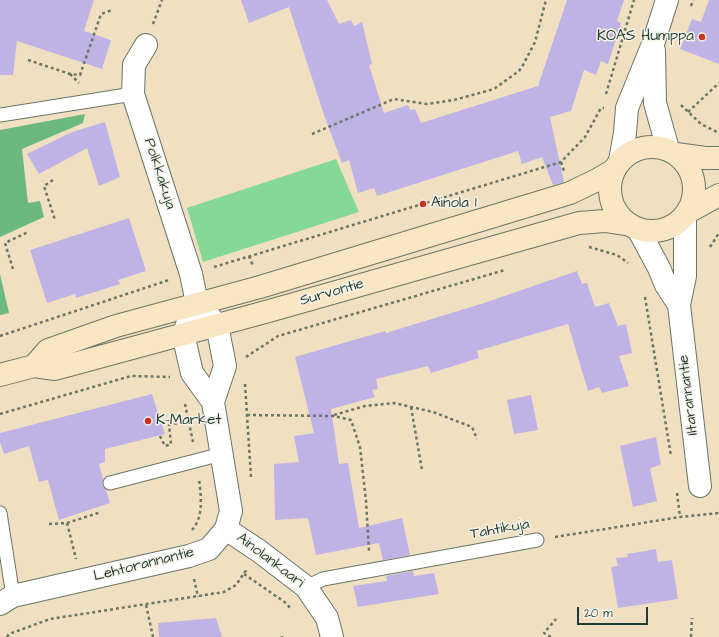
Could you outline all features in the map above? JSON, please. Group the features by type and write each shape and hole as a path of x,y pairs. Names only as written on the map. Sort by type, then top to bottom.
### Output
{"main road":[{"path":"719,158 705,158 658,147 638,149 628,154 617,166 610,182 610,195 614,207 621,217 634,227 651,231 663,230 675,225 687,214 719,195"},
{"path":"672,151 686,163 694,180 694,200 687,214"},
{"name":"Survontie","path":"34,366 48,350 116,326 260,287 570,193 617,166"},
{"name":"Survontie","path":"0,376 34,366 55,369 579,223 605,221 634,227"}],"street":[{"path":"617,166 626,133 627,108 653,44 668,0"},
{"path":"653,44 655,103 672,151"},
{"name":"Polkkakuja","path":"146,45 134,65 133,94 191,274 197,303"},
{"name":"Iltarannantie","path":"687,214 686,276 679,305 700,486"},
{"name":"Iltarannantie","path":"634,227 659,268 666,285 679,305"},
{"path":"183,334 197,303 217,325"},
{"name":"Lehtorannantie","path":"7,600 189,556 209,549 226,529 231,511 214,402 225,366 217,325"},
{"name":"Lehtorannantie","path":"183,334 192,373 214,402"},
{"name":"Ainolankaari","path":"226,529 259,551 306,588 326,618 332,637"}],"lane":[{"path":"0,115 133,94"},
{"path":"110,483 222,454"},
{"path":"0,513 7,600"},
{"name":"Tahtikuja","path":"306,588 323,579 537,540"}],"path":[{"path":"312,134 394,99 427,104 454,100 494,89 519,71 535,42 546,0"},
{"path":"0,336 108,299 561,162 584,137 601,108 634,0"},
{"path":"688,12 693,0"},
{"path":"28,60 70,74 80,75 100,14 112,10"},
{"path":"688,112 719,83"},
{"path":"655,103 676,101 702,124 719,133"},
{"path":"601,108 627,108"},
{"path":"53,180 44,186 55,220"},
{"path":"13,269 5,243 28,232"},
{"path":"587,246 617,255 641,271 659,268"},
{"path":"225,366 243,359 278,336 512,268"},
{"path":"645,294 672,463"},
{"path":"0,414 130,376 167,378 192,373"},
{"path":"167,378 171,383"},
{"path":"184,397 197,460 201,503 196,525 189,533"},
{"path":"334,416 365,406 394,403 433,412 472,427 477,439"},
{"path":"411,407 422,470"},
{"path":"247,415 334,416 351,420 360,447 366,501 369,570"},
{"path":"160,436 165,446 171,444 169,425 188,421"},
{"path":"676,486 680,517"},
{"path":"49,524 67,523 101,512"},
{"name":"Tahtikuja","path":"537,540 680,517 719,513"},
{"path":"67,523 77,564"},
{"path":"244,574 286,603 290,609"},
{"path":"146,605 153,637"},
{"path":"691,637 692,618"},
{"path":"551,637 544,633 556,619"}],"green space":[{"path":"85,114 83,123 22,149 28,203 40,201 44,217 0,237 0,130"},
{"path":"336,159 359,212 203,262 187,208"},
{"path":"0,274 9,313 0,315"}],"building":[{"path":"0,0 94,0 84,31 111,40 102,69 17,41 13,75 0,75"},
{"path":"241,0 327,0 339,24 351,20 354,26 362,22 372,64 369,65 384,113 408,105 410,110 415,109 421,123 538,86 567,0 624,0 617,21 621,23 608,64 601,61 596,75 584,70 571,111 550,117 564,182 553,185 542,157 522,164 518,151 377,196 374,188 358,193 349,160 342,163 324,115 289,7 249,23"},
{"name":"KOAS Humppa","path":"709,0 719,0 719,64 680,49 692,19 701,22"},
{"path":"105,122 120,177 99,186 87,148 39,174 27,154 72,132"},
{"path":"129,218 146,271 118,280 120,284 76,298 75,294 47,303 30,250"},
{"path":"577,271 582,284 587,283 595,307 609,303 618,326 626,324 632,353 619,356 629,386 602,393 599,387 588,391 568,324 477,351 479,358 431,373 428,366 376,379 378,389 372,390 375,397 331,409 339,464 348,463 359,528 402,518 410,555 383,560 379,543 316,555 308,518 275,520 274,464 299,462 294,436 314,433 295,357 385,331 386,333 484,303"},
{"path":"152,394 165,434 105,449 105,462 99,464 103,479 102,485 106,490 110,503 59,520 48,480 39,482 29,446 4,454 0,442 0,433"},
{"path":"531,395 538,430 514,434 507,400"},
{"path":"656,437 661,465 650,468 657,501 633,507 620,446"},
{"path":"656,549 658,562 672,560 678,599 618,608 611,567 618,566 616,558 628,557 627,554"},
{"path":"413,571 414,576 434,573 439,594 358,607 353,586 387,581 386,576"},
{"path":"216,618 222,637 159,637 158,623"}],"place":[{"name":"KOAS Humppa","path":"702,37"},
{"name":"Ainola 1","path":"423,204"},
{"name":"K-Market","path":"148,421"}]}
